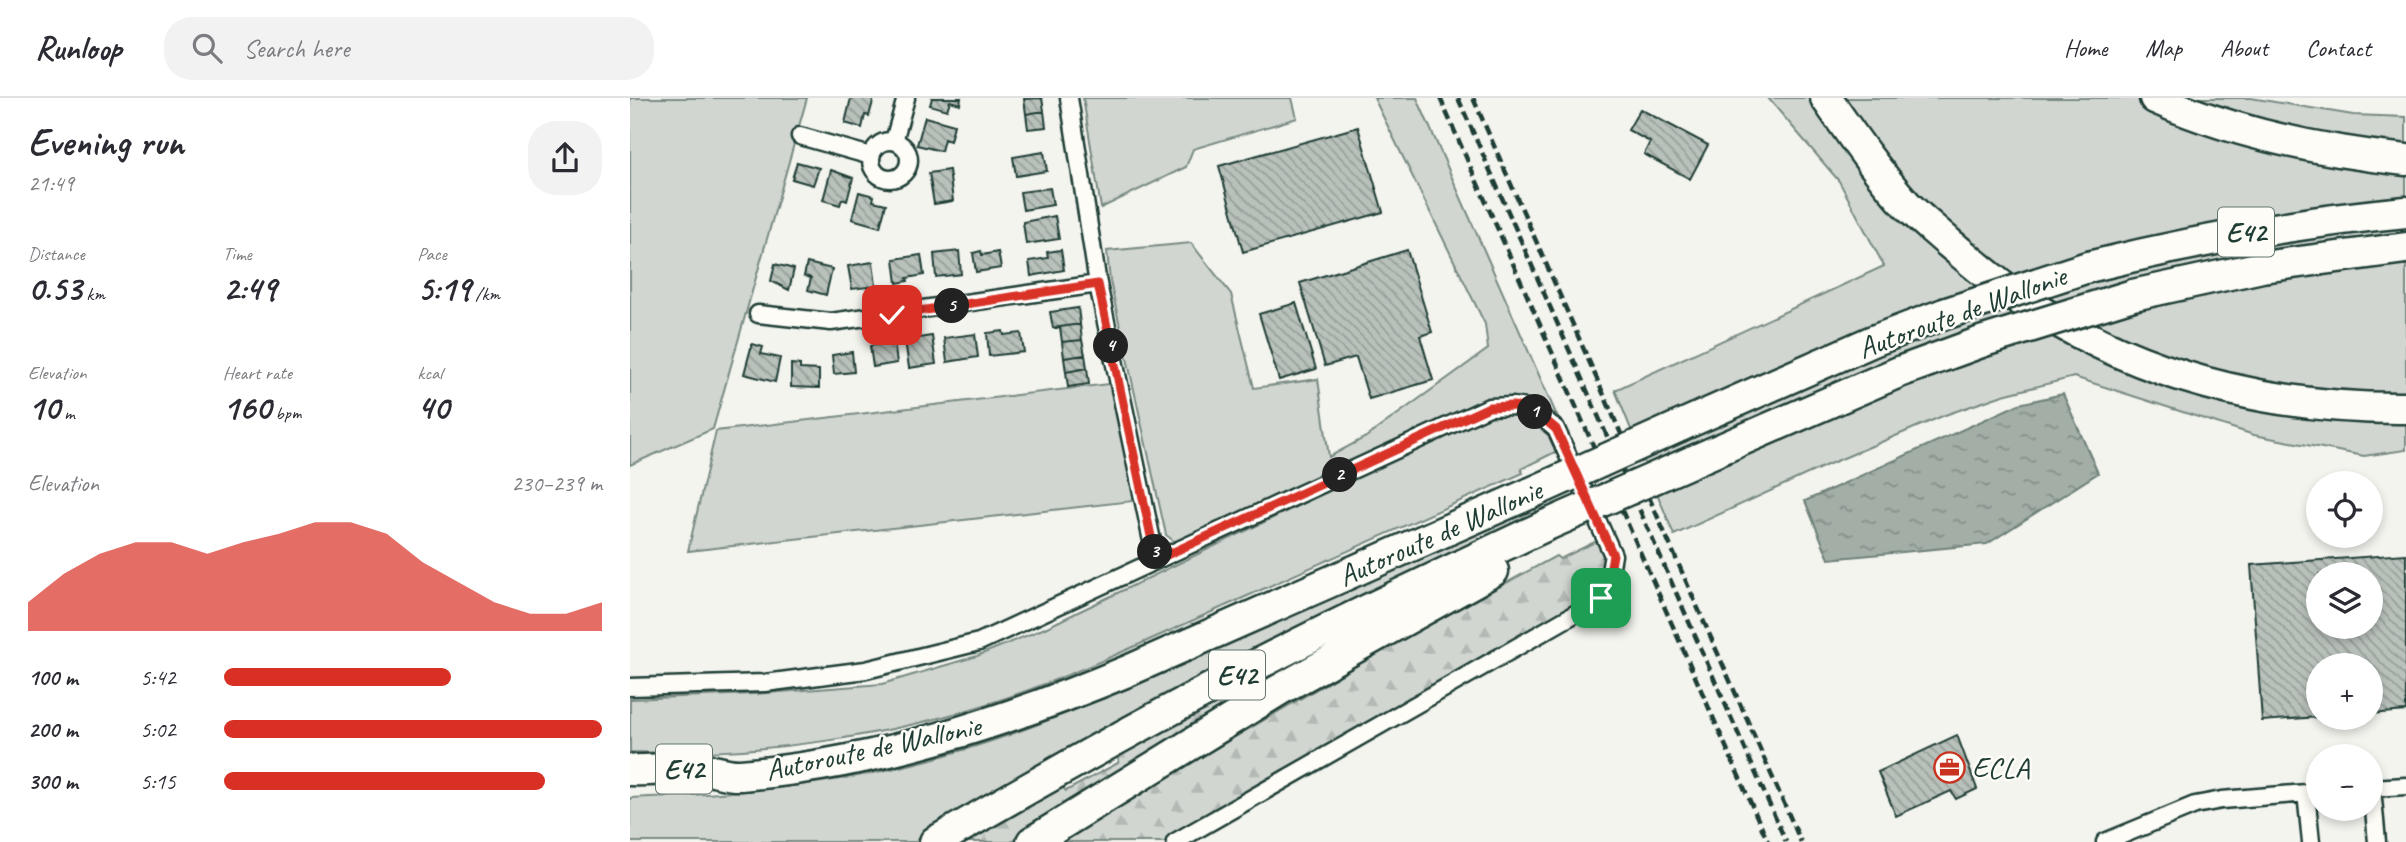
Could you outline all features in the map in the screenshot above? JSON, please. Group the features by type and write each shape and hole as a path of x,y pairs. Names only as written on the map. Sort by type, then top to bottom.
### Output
{"highway":[{"path":"1826,98 1907,205 1970,261 2021,300 2085,337 2175,374 2254,396 2313,404 2406,408"},
{"path":"2155,98 2228,125 2293,142 2367,156 2406,160"},
{"name":"Autoroute de Wallonie","path":"630,770 702,769 737,775 830,763 932,741 998,721 1064,698 1130,670 1873,341 1944,314 2088,267 2173,246 2339,218 2406,212"},
{"name":"Autoroute de Wallonie","path":"935,842 1192,698 1334,626 1548,533 1585,507 1629,491 1899,372 1984,341 2133,295 2262,267 2406,248"},
{"path":"1032,842 1279,690 1548,533"},
{"path":"630,787 698,786 737,775"}],"street":[{"path":"894,141 906,98"},
{"path":"1069,98 1098,284 1156,560"},
{"path":"800,136 871,156"},
{"path":"894,141 904,148 909,159 906,170 897,178 891,179 879,177 872,167 871,156 873,150 882,142 894,141"},
{"path":"758,314 831,322 1098,284"},
{"path":"630,687 765,683 866,670 979,642 1073,601 1489,407 1513,406 1532,409 1556,429 1613,555 1608,582 1601,598 1175,842"},
{"path":"2383,787 2406,786"},
{"path":"2105,842 2195,805 2306,794"},
{"path":"2311,842 2312,821"},
{"path":"2374,821 2376,842"}],"green space":[{"path":"630,98 807,98 713,429 630,465"},
{"path":"1083,98 1292,98 1297,118 1193,149 1186,167 1101,208"},
{"path":"1374,98 1417,98 1557,416 1538,403 1511,399 1200,537 1175,542 1166,535 1110,281 1107,251 1191,243 1231,294 1254,388 1318,379 1329,457 1366,437 1488,349 1485,324"},
{"path":"1768,98 2251,98 2353,115 2406,117 2406,450 2364,456 2254,435 2074,377 2003,395 1945,415 1674,535 1615,390 1884,266 1839,181"},
{"path":"1117,383 1151,499 688,551 716,431"},
{"path":"1492,412 1533,420 1546,430 1561,449 1521,469 1523,473 1068,674 963,711 870,733 726,751 630,752 630,699 754,694 882,684 977,656 1045,628"},
{"path":"1534,507 1538,517 1034,773 915,842 630,842 630,798 711,794 831,780 910,765 986,743 1129,687"},
{"path":"1603,538 1604,571 1599,585 1588,600 1170,842 1061,842 1102,815 1397,642 1556,556 1560,559"},
{"path":"1269,675 1272,682 1011,842 964,842 1061,785 1066,791 1118,763 1120,755"}],"water":[{"path":"2063,394 2098,473 1987,544 1829,559 1805,501 2019,404"}],"building":[{"path":"851,98 874,98 862,128 845,123"},
{"path":"932,98 961,98 960,104 950,101 947,110 930,105"},
{"path":"1042,98 1044,111 1026,114 1024,99"},
{"path":"1640,109 1708,145 1690,179 1644,154 1650,142 1628,130"},
{"path":"1044,111 1046,127 1028,129 1026,114"},
{"path":"925,117 954,125 950,141 944,139 941,151 917,145"},
{"path":"1358,127 1383,212 1243,252 1219,166"},
{"path":"1044,152 1047,171 1016,176 1013,157"},
{"path":"797,162 819,168 813,185 792,179"},
{"path":"831,170 853,178 847,201 842,199 840,205 823,200"},
{"path":"949,170 953,201 934,204 929,173"},
{"path":"1050,188 1053,205 1023,210 1020,192"},
{"path":"859,192 874,196 873,201 886,204 880,227 852,219"},
{"path":"1055,216 1059,239 1026,244 1023,222"},
{"path":"1061,250 1064,270 1031,276 1029,261 1048,258 1047,252"},
{"path":"1407,250 1432,332 1420,336 1433,380 1369,399 1356,357 1325,366 1300,283"},
{"path":"959,251 961,274 936,277 934,254"},
{"path":"981,251 982,255 998,252 1001,268 976,272 973,253"},
{"path":"921,255 924,275 897,283 894,259"},
{"path":"873,262 876,286 852,289 848,266"},
{"path":"807,263 832,269 826,295 808,290 811,278 804,276"},
{"path":"775,264 794,269 789,290 771,281"},
{"path":"1296,303 1316,369 1279,380 1259,314"},
{"path":"1078,308 1080,324 1053,328 1050,312"},
{"path":"1080,324 1082,340 1062,342 1060,327"},
{"path":"1003,331 1004,335 1021,333 1024,352 989,356 987,333"},
{"path":"975,334 978,357 947,362 944,338"},
{"path":"932,336 936,364 909,368 905,340"},
{"path":"1082,340 1085,355 1064,358 1062,342"},
{"path":"894,342 897,363 873,367 870,346"},
{"path":"752,344 763,347 761,354 780,358 775,382 744,374"},
{"path":"852,352 854,372 834,374 832,355"},
{"path":"1085,355 1087,368 1066,372 1064,358"},
{"path":"791,364 800,365 800,369 819,370 819,388 791,387"},
{"path":"1087,368 1089,384 1068,387 1066,372"},
{"path":"2406,554 2406,711 2383,713 2383,653 2306,653 2306,718 2262,721 2251,565"},
{"path":"1957,735 1977,789 1956,799 1951,791 1896,816 1878,772"}],"railway":[{"path":"1440,98 1768,842"},
{"path":"1458,98 1786,842"},
{"path":"1473,98 1801,842"}],"place":[{"name":"ECLA","path":"1949,767"}],"route":[{"path":"892,315 1098,284 1156,560 1489,407 1513,406 1532,409 1556,429 1613,555 1608,582 1601,598"}]}
